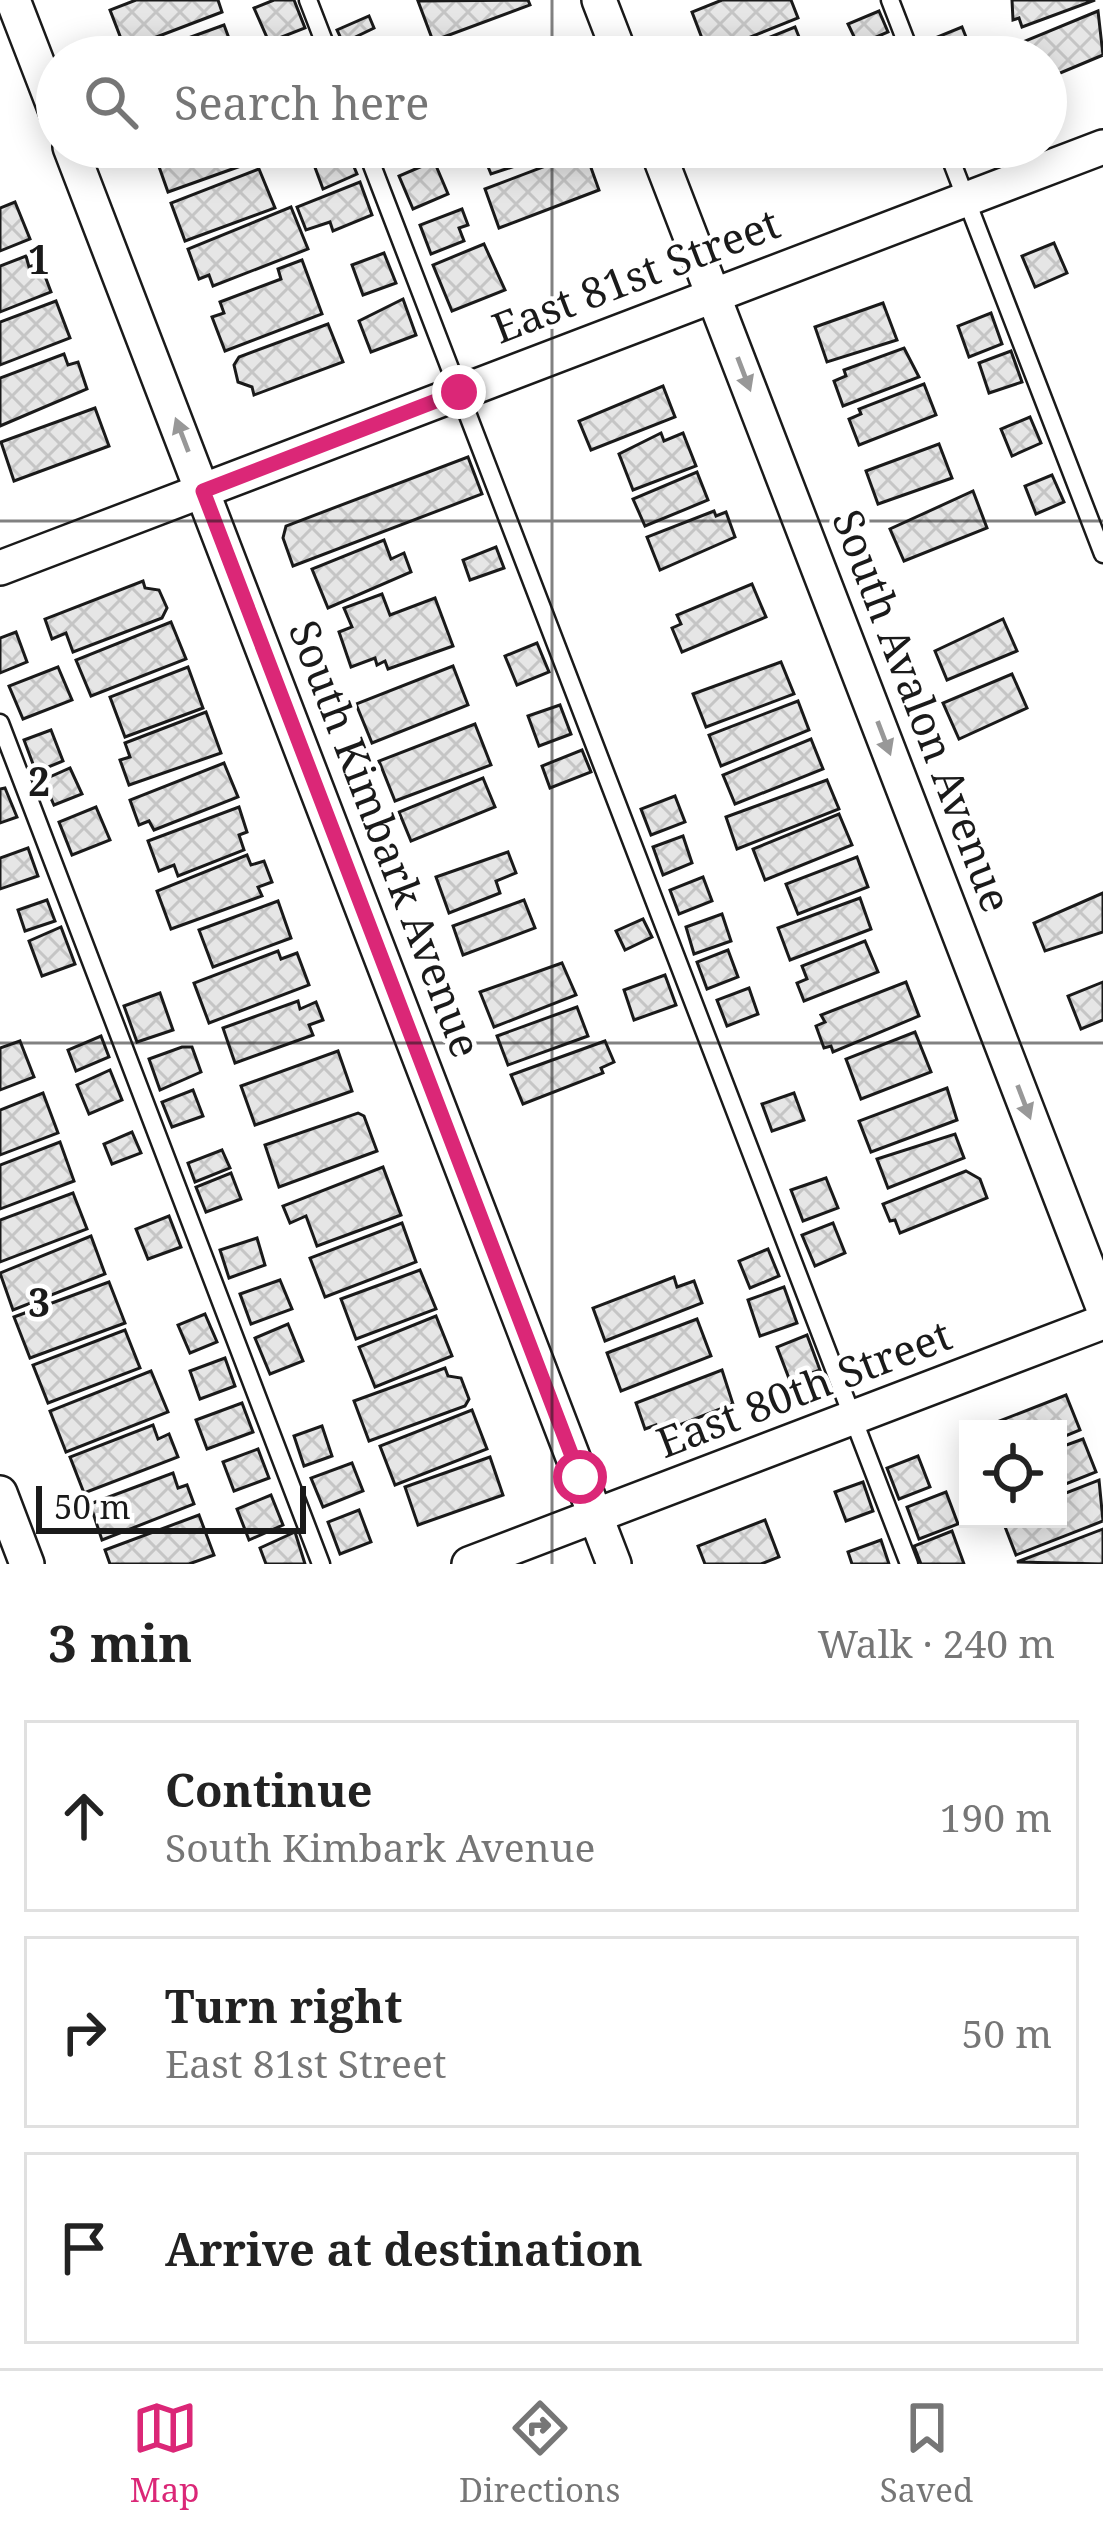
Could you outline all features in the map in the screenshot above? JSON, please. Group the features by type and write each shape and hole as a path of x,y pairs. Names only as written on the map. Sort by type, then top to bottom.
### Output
{"street":[{"path":"13,0 36,60"},
{"path":"599,0 613,36"},
{"name":"East 81st Street","path":"1067,161 1103,147"},
{"name":"South Kimbark Avenue","path":"78,168 614,1564"},
{"name":"South Avalon Avenue","path":"664,168 1103,1307"},
{"name":"East 81st Street","path":"0,568 1048,168"},
{"name":"East 80th Street","path":"469,1564 1103,1322"},
{"path":"0,1492 27,1564"}],"lane":[{"path":"308,0 322,36"},
{"path":"890,0 904,36"},
{"path":"372,168 909,1564"},
{"path":"954,168 1103,554"},
{"path":"0,723 321,1564"}],"building":[{"path":"136,0 218,0 222,12 159,36 120,36 110,10"},
{"path":"274,0 294,0 305,28 284,36 266,36 254,8"},
{"path":"528,0 530,5 446,36 431,36 418,1"},
{"path":"722,0 791,0 798,18 753,36 701,36 692,12"},
{"path":"1012,0 1095,0 1022,27 1019,18 1013,20"},
{"path":"879,11 888,32 854,36 848,24"},
{"path":"1098,11 1103,55 1067,70 1067,36 1038,36"},
{"path":"369,16 374,28 357,36 340,36 337,30"},
{"path":"224,25 228,36 194,36"},
{"path":"795,27 799,36 773,36"},
{"path":"962,27 966,36 940,36"},
{"path":"159,168 235,168 168,192"},
{"path":"315,168 354,168 357,174 323,189"},
{"path":"418,168 437,168 448,194 413,209 399,176"},
{"path":"540,168 591,168 599,190 499,228 485,189"},
{"path":"259,169 275,208 185,241 171,203"},
{"path":"360,182 372,215 333,231 330,222 306,230 297,207"},
{"path":"15,202 30,239 0,251 0,208"},
{"path":"291,207 308,249 213,286 209,275 199,279 188,249"},
{"path":"462,209 468,225 459,228 464,241 431,254 420,225"},
{"path":"1054,243 1067,273 1035,287 1022,256"},
{"path":"484,244 505,290 452,311 433,265"},
{"path":"384,253 396,283 363,295 352,265"},
{"path":"26,256 29,267 40,263 51,292 0,312 0,266"},
{"path":"302,260 322,314 225,351 212,317 224,313 220,302 281,279 278,269"},
{"path":"403,299 416,335 371,352 359,321"},
{"path":"56,301 70,338 0,365 0,322"},
{"path":"883,303 897,340 827,362 815,327"},
{"path":"991,313 1002,344 969,357 958,326"},
{"path":"328,324 343,362 254,395 252,387 238,382 234,365 239,357"},
{"path":"904,348 919,377 843,406 834,381 846,376 844,370"},
{"path":"1011,351 1022,382 989,393 979,363"},
{"path":"64,354 68,365 78,362 87,389 0,426 0,378"},
{"path":"924,384 936,415 859,445 849,419 861,414 859,409"},
{"path":"663,386 675,417 591,450 579,421"},
{"path":"95,408 109,446 14,481 1,442"},
{"path":"1030,417 1041,443 1012,456 1001,429"},
{"path":"661,433 664,441 683,433 696,466 633,490 619,454"},
{"path":"939,444 952,478 878,504 866,471"},
{"path":"468,457 482,494 293,566 283,538 286,526"},
{"path":"697,472 708,500 645,526 633,499"},
{"path":"1052,475 1064,502 1036,514 1025,486"},
{"path":"973,491 987,528 904,561 890,529"},
{"path":"714,511 716,516 726,512 735,537 660,570 647,537"},
{"path":"384,540 391,559 404,553 411,572 328,608 312,569"},
{"path":"496,547 504,568 470,580 463,560"},
{"path":"143,581 145,588 159,590 167,608 162,618 73,652 66,633 52,639 45,619"},
{"path":"752,584 766,617 682,652 672,628 681,624 677,615"},
{"path":"382,594 390,615 435,598 453,646 388,669 385,661 377,665 375,658 351,667 339,632 352,627 344,608"},
{"path":"1003,619 1017,651 947,680 935,651"},
{"path":"171,622 186,659 91,696 76,660"},
{"path":"16,632 27,662 0,673 0,638"},
{"path":"537,643 549,672 517,685 505,656"},
{"path":"781,662 794,694 706,727 693,694"},
{"path":"453,666 468,705 372,743 356,704"},
{"path":"58,667 72,700 23,719 9,686"},
{"path":"188,667 203,708 125,737 110,697"},
{"path":"1012,674 1027,708 959,739 943,703"},
{"path":"798,701 809,730 721,766 709,735"},
{"path":"560,705 571,734 539,746 528,716"},
{"path":"206,712 221,753 129,785 120,760 130,757 125,743"},
{"path":"475,724 491,765 395,801 379,761"},
{"path":"51,730 63,761 36,772 24,740"},
{"path":"811,739 823,769 735,804 723,775"},
{"path":"582,750 591,772 550,788 542,766"},
{"path":"224,763 238,797 154,830 149,821 139,825 130,800"},
{"path":"70,768 82,794 54,805 43,780"},
{"path":"483,778 495,807 411,841 399,812"},
{"path":"827,780 839,809 737,849 726,817"},
{"path":"5,788 17,817 0,823 0,789"},
{"path":"675,796 685,822 651,835 641,809"},
{"path":"96,807 110,840 72,855 59,822"},
{"path":"239,807 247,832 239,835 244,850 178,876 174,865 159,871 148,841"},
{"path":"839,814 852,845 765,880 753,849"},
{"path":"683,836 692,863 663,875 653,847"},
{"path":"28,848 38,876 0,889 0,858"},
{"path":"508,852 516,873 496,881 500,893 449,913 436,877"},
{"path":"247,855 251,865 264,861 272,882 258,887 262,896 171,929 157,891"},
{"path":"857,857 868,887 798,914 786,884"},
{"path":"703,877 712,901 679,914 670,890"},
{"path":"1103,893 1103,932 1045,951 1034,923"},
{"path":"860,898 871,929 790,960 778,928"},
{"path":"47,900 55,921 25,931 18,910"},
{"path":"524,900 535,928 463,955 453,926"},
{"path":"278,901 291,938 213,967 199,930"},
{"path":"722,914 731,941 694,954 686,927"},
{"path":"643,919 652,937 625,950 616,931"},
{"path":"61,927 75,964 42,976 29,941"},
{"path":"865,941 878,972 804,1001 797,983 807,979 802,966"},
{"path":"728,950 738,977 707,989 697,962"},
{"path":"278,951 281,959 297,953 309,985 209,1023 194,983"},
{"path":"562,963 576,995 494,1027 480,992"},
{"path":"665,975 676,1005 634,1020 624,990"},
{"path":"906,982 919,1016 833,1052 831,1046 824,1048 816,1026 825,1022 821,1015"},
{"path":"1103,982 1103,1020 1081,1029 1068,996"},
{"path":"749,988 758,1014 727,1026 717,1000"},
{"path":"160,993 173,1030 137,1042 124,1006"},
{"path":"298,1001 300,1009 316,1002 323,1020 309,1025 313,1035 235,1063 223,1028"},
{"path":"577,1007 588,1036 508,1065 497,1036"},
{"path":"915,1032 931,1072 861,1099 846,1059"},
{"path":"101,1036 109,1057 76,1071 68,1050"},
{"path":"20,1041 34,1077 0,1090 0,1048"},
{"path":"605,1041 614,1062 601,1068 603,1073 523,1104 511,1075"},
{"path":"192,1047 201,1072 160,1090 149,1059"},
{"path":"338,1051 352,1091 255,1125 241,1086"},
{"path":"110,1070 122,1100 89,1114 77,1085"},
{"path":"947,1088 957,1120 871,1152 859,1121"},
{"path":"193,1090 203,1116 172,1127 162,1102"},
{"path":"43,1093 58,1133 0,1155 0,1110"},
{"path":"794,1093 804,1120 772,1131 762,1104"},
{"path":"358,1113 364,1116 377,1151 279,1187 265,1145"},
{"path":"132,1132 141,1153 112,1164 104,1144"},
{"path":"955,1134 964,1158 888,1188 877,1159"},
{"path":"60,1142 74,1181 0,1209 0,1165"},
{"path":"222,1150 230,1168 195,1182 188,1163"},
{"path":"383,1167 401,1215 317,1246 306,1216 290,1223 283,1206"},
{"path":"966,1171 980,1179 987,1198 900,1233 895,1220 890,1221 883,1204"},
{"path":"231,1173 241,1199 206,1212 196,1187"},
{"path":"826,1178 838,1208 803,1221 791,1190"},
{"path":"73,1193 87,1229 0,1262 0,1220"},
{"path":"169,1216 181,1247 148,1259 136,1229"},
{"path":"402,1223 416,1262 325,1297 310,1258"},
{"path":"833,1223 845,1253 815,1266 802,1235"},
{"path":"91,1236 105,1274 13,1310 0,1273"},
{"path":"257,1238 265,1265 229,1278 220,1250"},
{"path":"768,1249 779,1276 750,1288 739,1261"},
{"path":"420,1270 436,1309 356,1339 341,1299"},
{"path":"674,1277 677,1287 694,1281 702,1303 605,1341 593,1308"},
{"path":"280,1280 292,1309 251,1324 240,1294"},
{"path":"109,1282 125,1323 30,1358 14,1317"},
{"path":"784,1287 797,1323 760,1336 748,1300"},
{"path":"205,1314 217,1342 190,1353 178,1325"},
{"path":"436,1316 452,1356 375,1387 359,1347"},
{"path":"697,1319 711,1356 621,1391 607,1353"},
{"path":"288,1324 303,1361 270,1374 255,1338"},
{"path":"125,1330 140,1368 48,1403 33,1365"},
{"path":"807,1335 820,1370 790,1381 777,1347"},
{"path":"225,1358 235,1386 200,1399 190,1371"},
{"path":"445,1368 448,1376 461,1378 469,1399 465,1406 369,1441 354,1401"},
{"path":"722,1370 733,1404 659,1433 656,1425 645,1429 636,1403"},
{"path":"151,1371 168,1412 66,1452 50,1411"},
{"path":"1066,1395 1080,1430 1067,1435 1067,1420 1002,1420"},
{"path":"242,1403 253,1432 207,1449 196,1420"},
{"path":"472,1410 487,1449 395,1485 380,1446"},
{"path":"153,1425 158,1439 169,1434 178,1457 84,1493 70,1457"},
{"path":"322,1426 332,1456 304,1466 294,1436"},
{"path":"1083,1439 1096,1472 1067,1483 1067,1445"},
{"path":"258,1449 269,1478 234,1491 223,1462"},
{"path":"918,1456 930,1487 899,1499 887,1468"},
{"path":"490,1457 503,1495 418,1525 405,1487"},
{"path":"352,1463 363,1491 323,1507 311,1478"},
{"path":"173,1473 178,1488 187,1485 194,1504 102,1540 90,1504"},
{"path":"1099,1480 1103,1521 1016,1555 1006,1528 1067,1528 1067,1492"},
{"path":"863,1482 873,1511 846,1521 835,1492"},
{"path":"946,1492 958,1524 919,1539 907,1507"},
{"path":"271,1495 283,1525 249,1540 237,1509"},
{"path":"359,1510 371,1542 340,1554 328,1522"},
{"path":"199,1515 214,1555 189,1564 110,1564 105,1550"},
{"path":"765,1520 779,1557 761,1564 705,1564 698,1546"},
{"path":"1103,1529 1103,1564 1017,1562"},
{"path":"952,1531 964,1564 921,1564 914,1546"},
{"path":"295,1532 305,1564 266,1564 260,1548"},
{"path":"881,1540 889,1564 852,1564 848,1552"}],"route":[{"path":"459,392 203,491 580,1477"}]}
